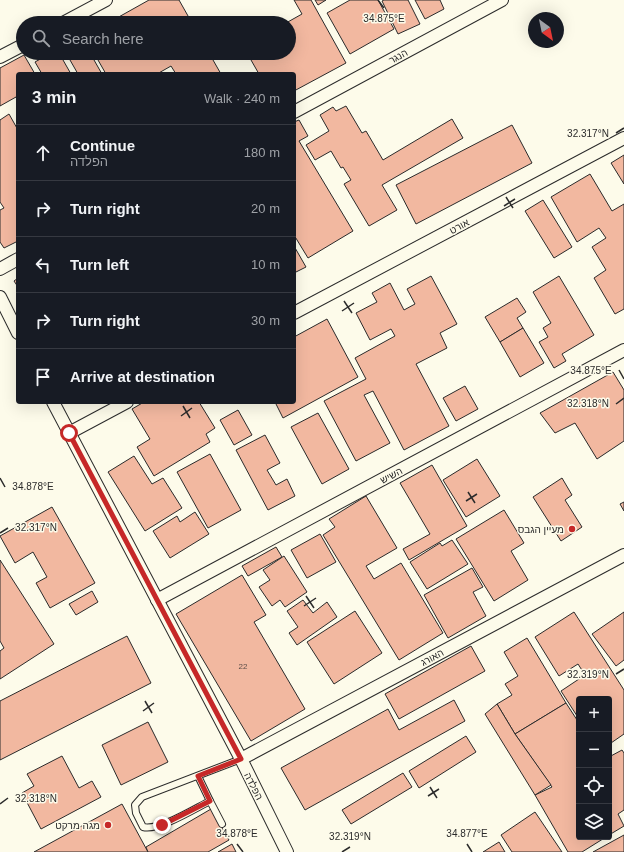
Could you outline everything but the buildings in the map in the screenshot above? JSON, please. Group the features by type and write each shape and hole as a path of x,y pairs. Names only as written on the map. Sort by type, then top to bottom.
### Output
{"street":[{"path":"76,16 106,0"},
{"name":"הנגר","path":"296,111 502,0"},
{"path":"0,57 16,49"},
{"name":"אורט","path":"296,313 624,138"},
{"path":"0,269 16,260"},
{"path":"0,297 16,329"},
{"name":"השיש","path":"158,600 624,350"},
{"name":"הפלדה","path":"54,404 241,759 287,852"},
{"path":"69,433 123,404"},
{"name":"האורג","path":"241,759 624,555"}],"lane":[{"path":"210,801 162,825 149,829 143,827 136,813 135,805 142,797 241,759"},
{"path":"198,776 222,824"}],"place":[{"name":"מעיין הגבס","path":"572,529"},
{"name":"מגה מרקט","path":"108,825"}],"route":[{"path":"69,433 241,759 198,776 210,801 162,825"}]}
